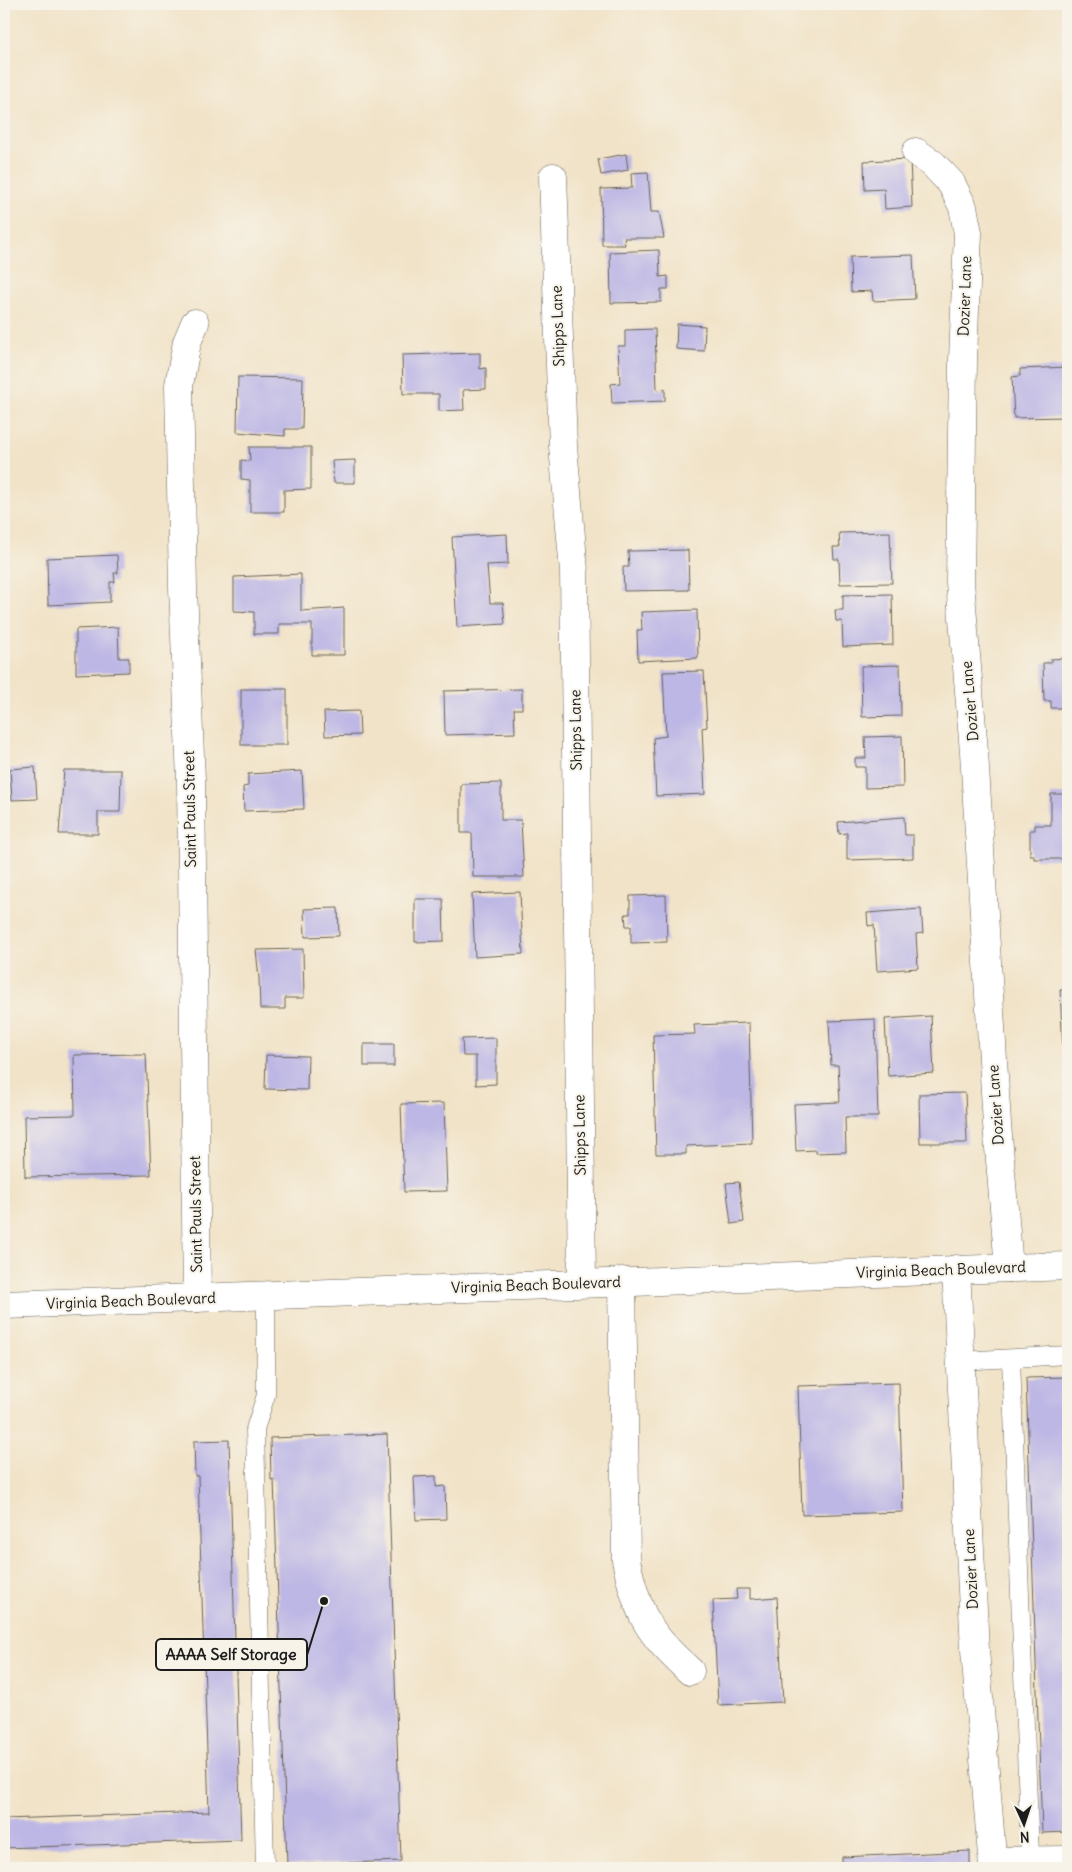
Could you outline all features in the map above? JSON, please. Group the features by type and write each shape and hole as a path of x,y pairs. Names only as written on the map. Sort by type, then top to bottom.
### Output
{"street":[{"name":"Dozier Lane","path":"916,152 933,164 951,183 963,207 968,233 963,360 960,582 974,752 997,1124 1009,1268"},
{"name":"Shipps Lane","path":"553,177 562,446 574,572 582,1283"},
{"name":"Saint Pauls Street","path":"196,323 186,342 179,385 183,588 190,780 197,1298"},
{"name":"Virginia Beach Boulevard","path":"4,1305 1068,1266"},
{"name":"Dozier Lane","path":"956,1269 975,1650 992,1862"},
{"path":"622,1281 626,1560 632,1593 646,1623 665,1650 690,1671"}],"lane":[{"path":"265,1868 255,1429 266,1395 266,1296"},
{"path":"960,1361 1068,1355"},
{"path":"1011,1358 1030,1856"},
{"path":"992,1862 1030,1856 1068,1855"}],"building":[{"path":"626,154 628,170 601,175 598,159"},
{"path":"910,159 912,207 885,209 884,189 865,190 864,161"},
{"path":"648,172 651,212 659,212 664,238 624,238 625,245 602,245 601,189 632,188 631,173"},
{"path":"659,250 660,277 668,276 668,289 661,289 661,302 611,303 610,252"},
{"path":"913,255 915,299 873,301 872,291 851,292 850,257"},
{"path":"677,324 705,326 704,351 676,349"},
{"path":"655,329 657,390 665,389 665,401 612,403 611,384 620,383 618,346 625,346 625,330"},
{"path":"480,353 480,369 486,368 486,389 463,390 464,410 439,411 439,394 403,394 402,355"},
{"path":"1068,367 1068,417 1014,418 1012,377 1020,376 1020,369"},
{"path":"238,377 303,378 302,429 285,429 285,436 237,432"},
{"path":"249,447 311,447 311,489 284,490 284,512 250,512 250,480 241,479 241,460 250,461"},
{"path":"355,460 355,483 334,483 332,461"},
{"path":"890,532 892,583 840,584 839,559 834,559 833,547 840,547 839,533"},
{"path":"507,534 508,564 487,565 490,603 503,603 505,624 457,627 452,537"},
{"path":"688,550 689,590 624,591 623,567 629,567 628,551"},
{"path":"117,555 118,573 114,573 115,582 110,582 110,602 48,605 47,558"},
{"path":"301,574 301,611 344,608 344,655 312,655 312,624 279,624 279,634 254,634 254,612 234,611 234,577"},
{"path":"892,594 893,645 843,647 842,621 836,621 835,610 843,610 843,595"},
{"path":"697,610 698,658 638,661 637,630 642,630 641,612"},
{"path":"118,627 119,658 129,658 129,672 76,674 76,629"},
{"path":"1068,658 1068,708 1051,708 1051,701 1044,701 1043,663 1051,663 1051,659"},
{"path":"900,665 901,716 862,717 861,666"},
{"path":"704,671 707,727 702,728 705,794 656,796 653,738 666,736 663,672"},
{"path":"241,689 287,689 287,745 241,745"},
{"path":"522,689 522,709 514,709 515,733 445,735 444,691"},
{"path":"359,711 360,735 325,736 324,712"},
{"path":"902,736 903,787 865,788 865,767 855,767 855,758 866,758 865,737"},
{"path":"35,767 37,799 12,800 10,769"},
{"path":"64,770 121,770 120,812 98,812 98,834 59,834"},
{"path":"302,771 304,809 244,811 243,787 248,786 248,774"},
{"path":"501,783 501,820 521,820 524,877 473,877 472,833 461,833 461,784"},
{"path":"1051,794 1068,794 1068,859 1034,859 1034,855 1030,855 1030,830 1035,830 1035,825 1051,825"},
{"path":"904,817 905,835 913,835 913,858 847,860 847,833 839,834 838,822"},
{"path":"520,892 523,954 475,957 472,894"},
{"path":"666,895 667,942 631,943 631,926 626,926 625,914 630,914 630,896"},
{"path":"415,899 443,899 444,941 415,942"},
{"path":"338,908 339,936 305,937 304,909"},
{"path":"921,909 923,933 916,934 918,968 877,971 874,925 868,926 867,913"},
{"path":"303,949 304,998 285,998 285,1009 260,1009 256,950"},
{"path":"1060,990 1068,990 1068,1050 1063,1050"},
{"path":"931,1016 934,1073 888,1076 885,1019"},
{"path":"875,1019 878,1117 845,1117 846,1152 816,1153 816,1150 796,1151 794,1104 840,1102 838,1065 831,1065 829,1021"},
{"path":"749,1023 752,1143 686,1146 686,1154 656,1154 653,1035 695,1034 694,1025"},
{"path":"496,1038 496,1084 476,1085 476,1056 463,1056 462,1039"},
{"path":"364,1044 394,1044 394,1066 364,1066"},
{"path":"146,1054 151,1175 25,1177 24,1116 75,1115 74,1055"},
{"path":"266,1055 308,1056 307,1090 265,1089"},
{"path":"965,1093 967,1143 920,1143 919,1094"},
{"path":"444,1103 447,1191 404,1192 401,1104"},
{"path":"739,1182 744,1222 731,1224 726,1183"},
{"path":"1068,1377 1068,1832 1042,1833 1026,1378"},
{"path":"899,1383 903,1512 802,1515 798,1386"},
{"path":"387,1434 401,1861 287,1865 274,1479 271,1480 270,1438"},
{"path":"229,1440 241,1840 4,1848 4,1819 209,1812 198,1476 195,1476 194,1441"},
{"path":"436,1476 436,1487 445,1486 446,1519 416,1520 414,1477"},
{"path":"736,1589 750,1589 750,1599 777,1597 783,1702 718,1705 713,1600 737,1599"},
{"path":"970,1851 970,1868 842,1868 842,1857"}],"place":[{"name":"AAAA Self Storage","path":"324,1601"}]}
